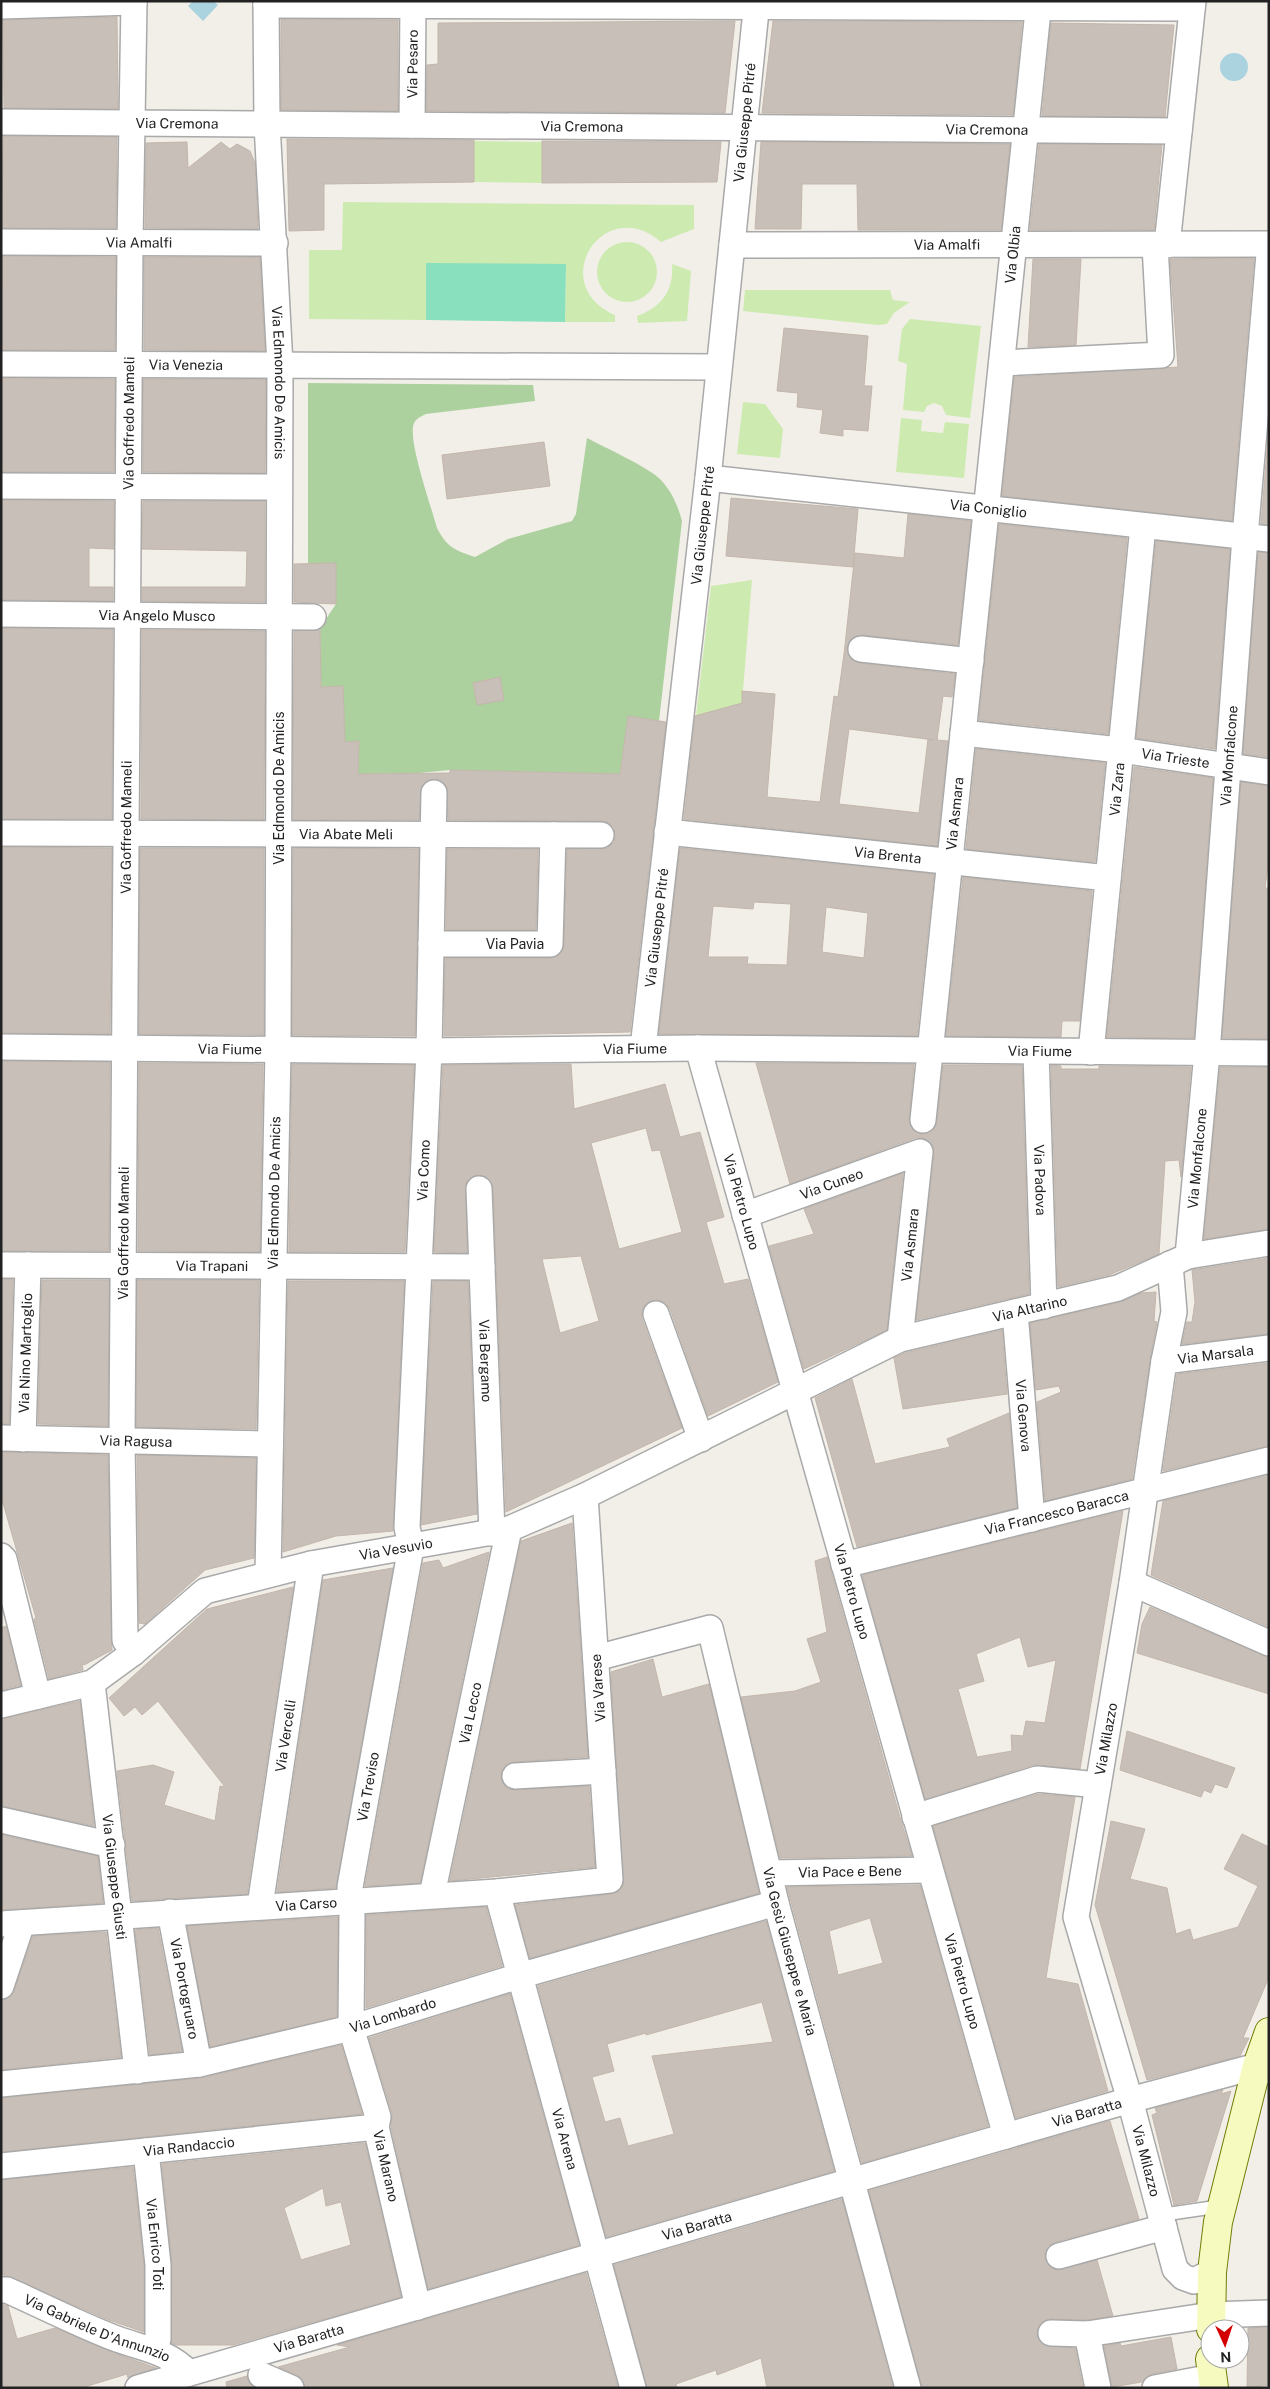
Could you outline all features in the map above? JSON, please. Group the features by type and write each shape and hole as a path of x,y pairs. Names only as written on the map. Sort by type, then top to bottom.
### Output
{"street":[{"path":"1,6 134,2"},
{"name":"Via Goffredo Mameli","path":"133,1653 124,1640 122,1441 130,242 134,2"},
{"path":"266,3 1187,5 1172,131 1162,245 1161,355 1002,363"},
{"name":"Via Edmondo De Amicis","path":"266,3 268,124 280,365 278,1049 268,1574"},
{"name":"Via Pesaro","path":"412,125 413,3"},
{"name":"Via Giuseppe Pitré","path":"643,1048 708,478 757,4"},
{"name":"Via Olbia","path":"987,508 1039,4"},
{"name":"Via Cremona","path":"1,122 1172,131"},
{"name":"Via Amalfi","path":"1,242 275,243"},
{"name":"Via Amalfi","path":"732,245 1269,244"},
{"name":"Via Monfalcone","path":"1179,1260 1208,1053 1228,766 1257,538 1269,255"},
{"name":"Via Venezia","path":"1,364 718,367"},
{"name":"Via Coniglio","path":"708,478 1257,538"},
{"path":"1,486 280,487"},
{"name":"Via Asmara","path":"923,1120 987,508"},
{"name":"Via Zara","path":"1091,1052 1143,526"},
{"name":"Via Angelo Musco","path":"1,614 314,617"},
{"path":"861,649 971,661"},
{"name":"Via Trieste","path":"963,733 1120,750 1269,772"},
{"name":"Via Como","path":"411,1547 408,1528 429,1051 434,793"},
{"name":"Via Brenta","path":"667,832 1108,878"},
{"name":"Via Abate Meli","path":"1,833 601,835"},
{"name":"Via Pavia","path":"431,944 550,944 553,835"},
{"name":"Via Fiume","path":"1,1047 429,1051 698,1048 1269,1053"},
{"name":"Via Pietro Lupo","path":"698,1048 797,1392 844,1565 1006,2136"},
{"name":"Via Padova","path":"1036,1052 1044,1306"},
{"name":"Via Asmara","path":"900,1339 920,1152"},
{"name":"Via Cuneo","path":"745,1215 920,1152"},
{"name":"Via Bergamo","path":"479,1189 482,1267 500,1531"},
{"name":"Via Altarino","path":"797,1392 900,1339 1118,1288 1179,1260 1269,1242"},
{"name":"Via Milazzo","path":"1179,1260 1174,1312 1164,1361 1132,1583 1076,1917 1130,2100 1175,2269 1183,2277 1194,2281 1212,2272"},
{"name":"Via Trapani","path":"1,1265 482,1267"},
{"name":"Via Nino Martoglio","path":"12,1439 28,1266"},
{"name":"Via Genova","path":"1015,1312 1032,1519"},
{"path":"656,1314 701,1439"},
{"name":"Via Marsala","path":"1164,1361 1269,1348"},
{"name":"Via Vesuvio","path":"1,1705 92,1683 133,1653 205,1591 312,1564 500,1531 585,1496 797,1392"},
{"name":"Via Ragusa","path":"12,1439 270,1444"},
{"name":"Via Francesco Baracca","path":"844,1565 1269,1460"},
{"name":"Via Varese","path":"585,1496 610,1880"},
{"name":"Via Lecco","path":"432,1895 500,1531"},
{"name":"Via Treviso","path":"351,2028 350,1887 411,1547"},
{"path":"1,1556 4,1559 9,1610 38,1696"},
{"name":"Via Vercelli","path":"260,1906 312,1564"},
{"path":"1132,1583 1269,1643"},
{"name":"Via Gesù Giuseppe e Maria","path":"596,1658 710,1628 776,1904 908,2388"},
{"name":"Via Giuseppe Giusti","path":"92,1683 137,2070"},
{"path":"515,1776 603,1771"},
{"path":"915,1817 1037,1778 1098,1785"},
{"path":"1,1820 112,1845"},
{"name":"Via Pace e Bene","path":"770,1873 930,1870"},
{"name":"Via Carso","path":"12,1924 260,1906 497,1892 610,1880"},
{"name":"Via Arena","path":"497,1892 633,2388"},
{"name":"Via Lombardo","path":"1,2084 199,2064 351,2028 519,1976 776,1904"},
{"name":"Via Portogruaro","path":"170,1912 199,2064"},
{"path":"1,1986 12,1924"},
{"name":"Via Marano","path":"351,2028 378,2117 376,2127 418,2306"},
{"path":"1211,2319 1212,2272 1223,2199 1263,2068 1269,2032"},
{"name":"Via Baratta","path":"138,2388 1130,2100 1263,2068"},
{"name":"Via Randaccio","path":"1,2166 376,2127"},
{"name":"Via Enrico Toti","path":"146,2150 158,2264 158,2339"},
{"path":"1059,2256 1161,2215"},
{"name":"Via Gabriele D'Annunzio","path":"1,2290 7,2290 116,2339 158,2351 176,2360 190,2373"},
{"path":"1230,2319 1269,2313"},
{"path":"1051,2333 1087,2334 1200,2323"},
{"path":"1087,2334 1098,2388"},
{"path":"239,2358 254,2382 291,2388"},
{"path":"1155,2388 1212,2375"}],"lane":[{"path":"1161,2215 1223,2199"}],"green space":[{"path":"474,141 542,142 542,183 474,182"},
{"path":"343,202 694,205 694,229 661,242 640,230 620,228 603,235 590,248 584,265 585,284 595,301 615,315 615,322 565,322 566,265 426,264 426,320 309,319 309,250 342,250"},
{"path":"627,242 643,247 648,251 652,256 657,272 652,288 648,293 643,297 627,302 611,297 606,293 602,288 597,272 602,256 606,251 611,247"},
{"path":"426,263 566,264 565,322 426,320"},
{"path":"672,264 691,271 687,321 638,323 637,316 653,308 665,296 671,282"},
{"path":"745,290 890,290 893,300 910,302 894,313 887,324 878,325 743,311"},
{"path":"910,319 981,326 970,418 946,415 942,406 934,403 927,406 924,412 903,410 907,364 898,361 902,329"},
{"path":"308,383 533,385 535,401 426,414 414,424 413,436 418,462 437,528 448,544 475,557 508,539 572,521 576,514 587,438 647,470 665,485 674,499 682,521 659,721 628,716 620,774 450,770 419,773 358,774 359,741 345,742 343,686 321,687 320,628 336,604 336,564 308,563"},
{"path":"743,402 765,404 783,429 780,458 737,454"},
{"path":"901,418 922,420 921,431 943,433 945,422 969,424 964,478 896,472"},
{"path":"752,580 742,703 696,716 711,586"}],"water":[{"path":"193,1 214,1 218,5 203,21 188,6"},
{"path":"1234,53 1244,57 1248,67 1244,77 1234,81 1224,77 1220,67 1224,57"}],"building":[{"path":"117,17 118,109 4,108 3,20"},
{"path":"281,19 398,20 398,111 281,110"},
{"path":"735,21 725,113 426,111 427,65 438,64 438,23"},
{"path":"773,21 1022,22 1013,115 762,113"},
{"path":"1051,23 1174,25 1165,117 1042,116"},
{"path":"3,136 117,137 116,228 2,228"},
{"path":"287,139 474,140 474,182 324,184 324,230 289,231"},
{"path":"542,141 721,142 717,182 542,183"},
{"path":"187,142 188,168 221,142 230,149 237,144 250,151 255,163 258,229 145,228 146,143"},
{"path":"761,142 1010,144 1001,230 858,230 857,184 802,184 801,229 755,229"},
{"path":"1039,144 1162,145 1154,230 1030,230"},
{"path":"2,256 116,257 115,350 1,350"},
{"path":"144,257 260,257 265,351 144,350"},
{"path":"1254,258 1232,521 1002,496 1014,377 1178,367 1170,259"},
{"path":"1033,259 1081,259 1076,345 1028,347"},
{"path":"784,328 868,336 864,386 872,386 868,431 843,429 843,436 820,433 823,410 797,407 798,393 777,391"},
{"path":"1,378 115,379 114,472 1,472"},
{"path":"143,379 266,379 265,473 143,472"},
{"path":"1269,427 1269,525 1261,524"},
{"path":"544,442 550,486 447,499 442,455"},
{"path":"731,498 858,509 853,567 726,556"},
{"path":"1,500 114,501 114,549 89,548 89,587 113,587 113,601 1,600"},
{"path":"143,501 265,501 265,602 142,601 142,587 246,587 247,551 142,549"},
{"path":"908,514 971,521 958,645 863,635 856,636 850,640 847,648 848,655 852,660 859,663 955,674 952,697 943,696 937,740 948,741 937,846 684,819 695,716 742,703 742,691 775,694 767,797 820,802 834,696 838,697 855,553 904,558","holes":["849,729 928,739 919,813 839,804"]},
{"path":"999,524 1127,538 1108,734 979,720"},
{"path":"1156,541 1230,549 1215,749 1136,738"},
{"path":"1258,552 1269,553 1269,757 1243,754"},
{"path":"336,563 336,604 294,602 294,564"},
{"path":"1,628 113,629 112,819 1,819"},
{"path":"320,629 321,687 343,686 345,742 359,741 358,774 450,773 450,770 620,774 628,716 666,722 630,1032 444,1036 445,958 550,958 557,956 563,951 564,944 567,849 608,848 614,842 614,828 609,823 601,821 448,820 447,787 442,781 435,779 427,781 422,786 419,820 293,820 294,631"},
{"path":"142,630 265,631 264,820 141,819"},
{"path":"500,677 504,700 477,705 473,683"},
{"path":"976,749 1105,763 1095,862 966,849"},
{"path":"1134,767 1213,778 1194,1038 1107,1037"},
{"path":"1241,782 1269,786 1269,857 1265,888 1269,888 1269,1039 1222,1038"},
{"path":"1,847 112,848 110,1034 1,1033"},
{"path":"140,848 264,848 264,1035 139,1034"},
{"path":"293,848 419,849 415,1036 292,1035"},
{"path":"680,848 934,874 917,1036 659,1034","holes":["754,902 791,904 787,965 747,964 748,957 708,957 713,906 753,909","826,907 868,913 864,958 822,952"]},
{"path":"447,849 538,849 536,930 446,930"},
{"path":"963,877 1092,891 1080,1021 1062,1021 1061,1037 946,1036"},
{"path":"1,1061 110,1062 109,1251 1,1251"},
{"path":"139,1063 263,1064 260,1252 138,1251"},
{"path":"756,1063 914,1064 909,1119 914,1131 922,1134 929,1133 937,1122 943,1065 1022,1065 1029,1294 916,1320 934,1154 933,1146 923,1138 915,1138 790,1184"},
{"path":"292,1064 414,1065 405,1252 289,1252"},
{"path":"571,1064 574,1109 665,1084 680,1137 700,1132 724,1217 706,1222 724,1284 748,1279 778,1382 708,1416 670,1309 666,1303 659,1300 651,1301 645,1305 642,1311 642,1319 682,1428 506,1512 493,1188 491,1182 486,1177 478,1175 471,1177 466,1183 467,1253 434,1252 443,1065","holes":["646,1128 652,1151 660,1150 682,1232 619,1249 591,1143","581,1256 599,1321 560,1333 542,1259"]},
{"path":"1051,1065 1061,1066 1061,1069 1099,1069 1099,1066 1191,1067 1181,1177 1179,1160 1165,1161 1159,1254 1109,1275 1058,1287"},
{"path":"1220,1067 1269,1067 1269,1229 1204,1239"},
{"path":"903,1173 887,1330 804,1369 769,1246 814,1234 804,1209"},
{"path":"1269,1258 1269,1334 1182,1344 1187,1322 1192,1322 1195,1302 1192,1270"},
{"path":"1,1279 13,1279 9,1424 1,1424"},
{"path":"42,1280 109,1280 108,1426 38,1424"},
{"path":"137,1280 259,1280 256,1429 136,1427"},
{"path":"288,1281 404,1281 393,1531 336,1536 283,1552"},
{"path":"433,1281 468,1281 477,1514 421,1525"},
{"path":"1156,1292 1154,1321 1157,1322 1132,1479 1045,1501 1037,1402 1061,1392 1059,1386 1036,1390 1030,1323 1121,1302 1141,1293"},
{"path":"1002,1330 1007,1394 903,1409 894,1358 905,1353"},
{"path":"1269,1363 1269,1446 1163,1471 1177,1374"},
{"path":"852,1379 875,1464 950,1447 947,1439 1009,1413 1017,1508 857,1547 815,1398"},
{"path":"1,1452 108,1455 112,1650 84,1665 82,1662 83,1670 49,1679 34,1619 36,1618 1,1496"},
{"path":"137,1455 256,1458 254,1558 205,1570 145,1624 139,1623"},
{"path":"1269,1475 1269,1627 1151,1575 1163,1501"},
{"path":"1123,1511 1080,1769 1033,1765 925,1799 862,1575","holes":["1020,1637 1028,1667 1056,1660 1045,1723 1026,1721 1023,1736 1011,1735 1012,1751 977,1757 958,1689 984,1681 976,1654"]},
{"path":"572,1523 588,1757 514,1762 502,1769 501,1777 508,1789 515,1790 589,1786 595,1867 450,1881 521,1541"},
{"path":"489,1552 420,1883 365,1886 423,1563 439,1560 443,1568"},
{"path":"827,1557 912,1856 780,1858 741,1697 795,1691 821,1682 807,1639 827,1632 815,1561"},
{"path":"393,1568 336,1888 277,1892 323,1580"},
{"path":"293,1587 247,1894 132,1901 117,1771 153,1765 174,1772 164,1805 215,1821 220,1786 225,1787 158,1701 142,1715 135,1707 124,1716 109,1698 207,1609"},
{"path":"1150,1607 1269,1658 1269,1694 1137,1653 1142,1624"},
{"path":"6,1626 21,1685 1,1690 1,1628"},
{"path":"653,1659 662,1697 709,1684 759,1893 530,1958 515,1905 612,1894 619,1891 623,1886 611,1672"},
{"path":"80,1701 94,1826 1,1806 1,1719"},
{"path":"1127,1731 1235,1768 1227,1788 1215,1784 1211,1793 1204,1790 1201,1797 1120,1770"},
{"path":"1038,1794 1075,1797 1046,1978 1078,1984 1108,2091 1016,2118 933,1826"},
{"path":"1111,1821 1145,1829 1130,1879 1167,1888 1176,1934 1190,1929 1193,1940 1238,1927 1258,1886 1224,1869 1242,1834 1269,1847 1269,1977 1243,2038 1249,2038 1240,2056 1147,2080 1095,1905"},
{"path":"1,1835 98,1856 103,1903 1,1910"},
{"path":"920,1885 988,2126 862,2163 787,1887","holes":["870,1918 883,1963 838,1975 829,1931"]},
{"path":"486,1907 502,1966 366,2008 366,1915"},
{"path":"338,1917 337,2017 210,2047 187,1926"},
{"path":"766,1921 834,2171 606,2237 538,1986","holes":["762,2002 773,2042 652,2056 674,2134 628,2146 620,2118 605,2122 592,2077 614,2071 607,2044 646,2033 646,2035"]},
{"path":"158,1928 182,2051 150,2055 135,1930"},
{"path":"106,1932 121,2057 1,2070 1,2000 10,1997 14,1991 33,1936"},
{"path":"510,1994 579,2245 428,2289 391,2127 392,2113 369,2038"},
{"path":"341,2045 362,2114 1,2152 1,2098 201,2078"},
{"path":"1223,2090 1221,2094 1231,2091 1197,2201 1174,2205 1152,2115 1157,2113 1155,2108"},
{"path":"1110,2121 1139,2219 1055,2242 1048,2246 1045,2259 1049,2266 1056,2270 1097,2260 1113,2316 1086,2320 1051,2319 1044,2321 1039,2326 1037,2332 1039,2340 1044,2345 1075,2348 1083,2388 922,2388 869,2191"},
{"path":"365,2143 401,2297 233,2345 176,2345 171,2343 172,2264 162,2164","holes":["323,2188 326,2206 341,2202 351,2245 301,2260 284,2208"]},
{"path":"133,2167 144,2266 144,2332 109,2320 1,2274 1,2180"},
{"path":"842,2199 893,2388 767,2388 761,2358 717,2375 716,2370 676,2384 677,2388 647,2388 614,2265"},
{"path":"586,2273 618,2388 305,2388 303,2380 297,2375 278,2367 350,2347 337,2345"},
{"path":"1,2304 8,2306 17,2339 55,2328 156,2368 128,2378 127,2374 81,2388 1,2388"},
{"path":"1269,2327 1269,2385 1247,2388 1247,2369 1250,2369 1250,2328"},
{"path":"1171,2337 1177,2369 1152,2374 1142,2382 1112,2387 1104,2346 1120,2343 1121,2346"},
{"path":"247,2376 249,2383 255,2388 227,2388 226,2382"}]}
